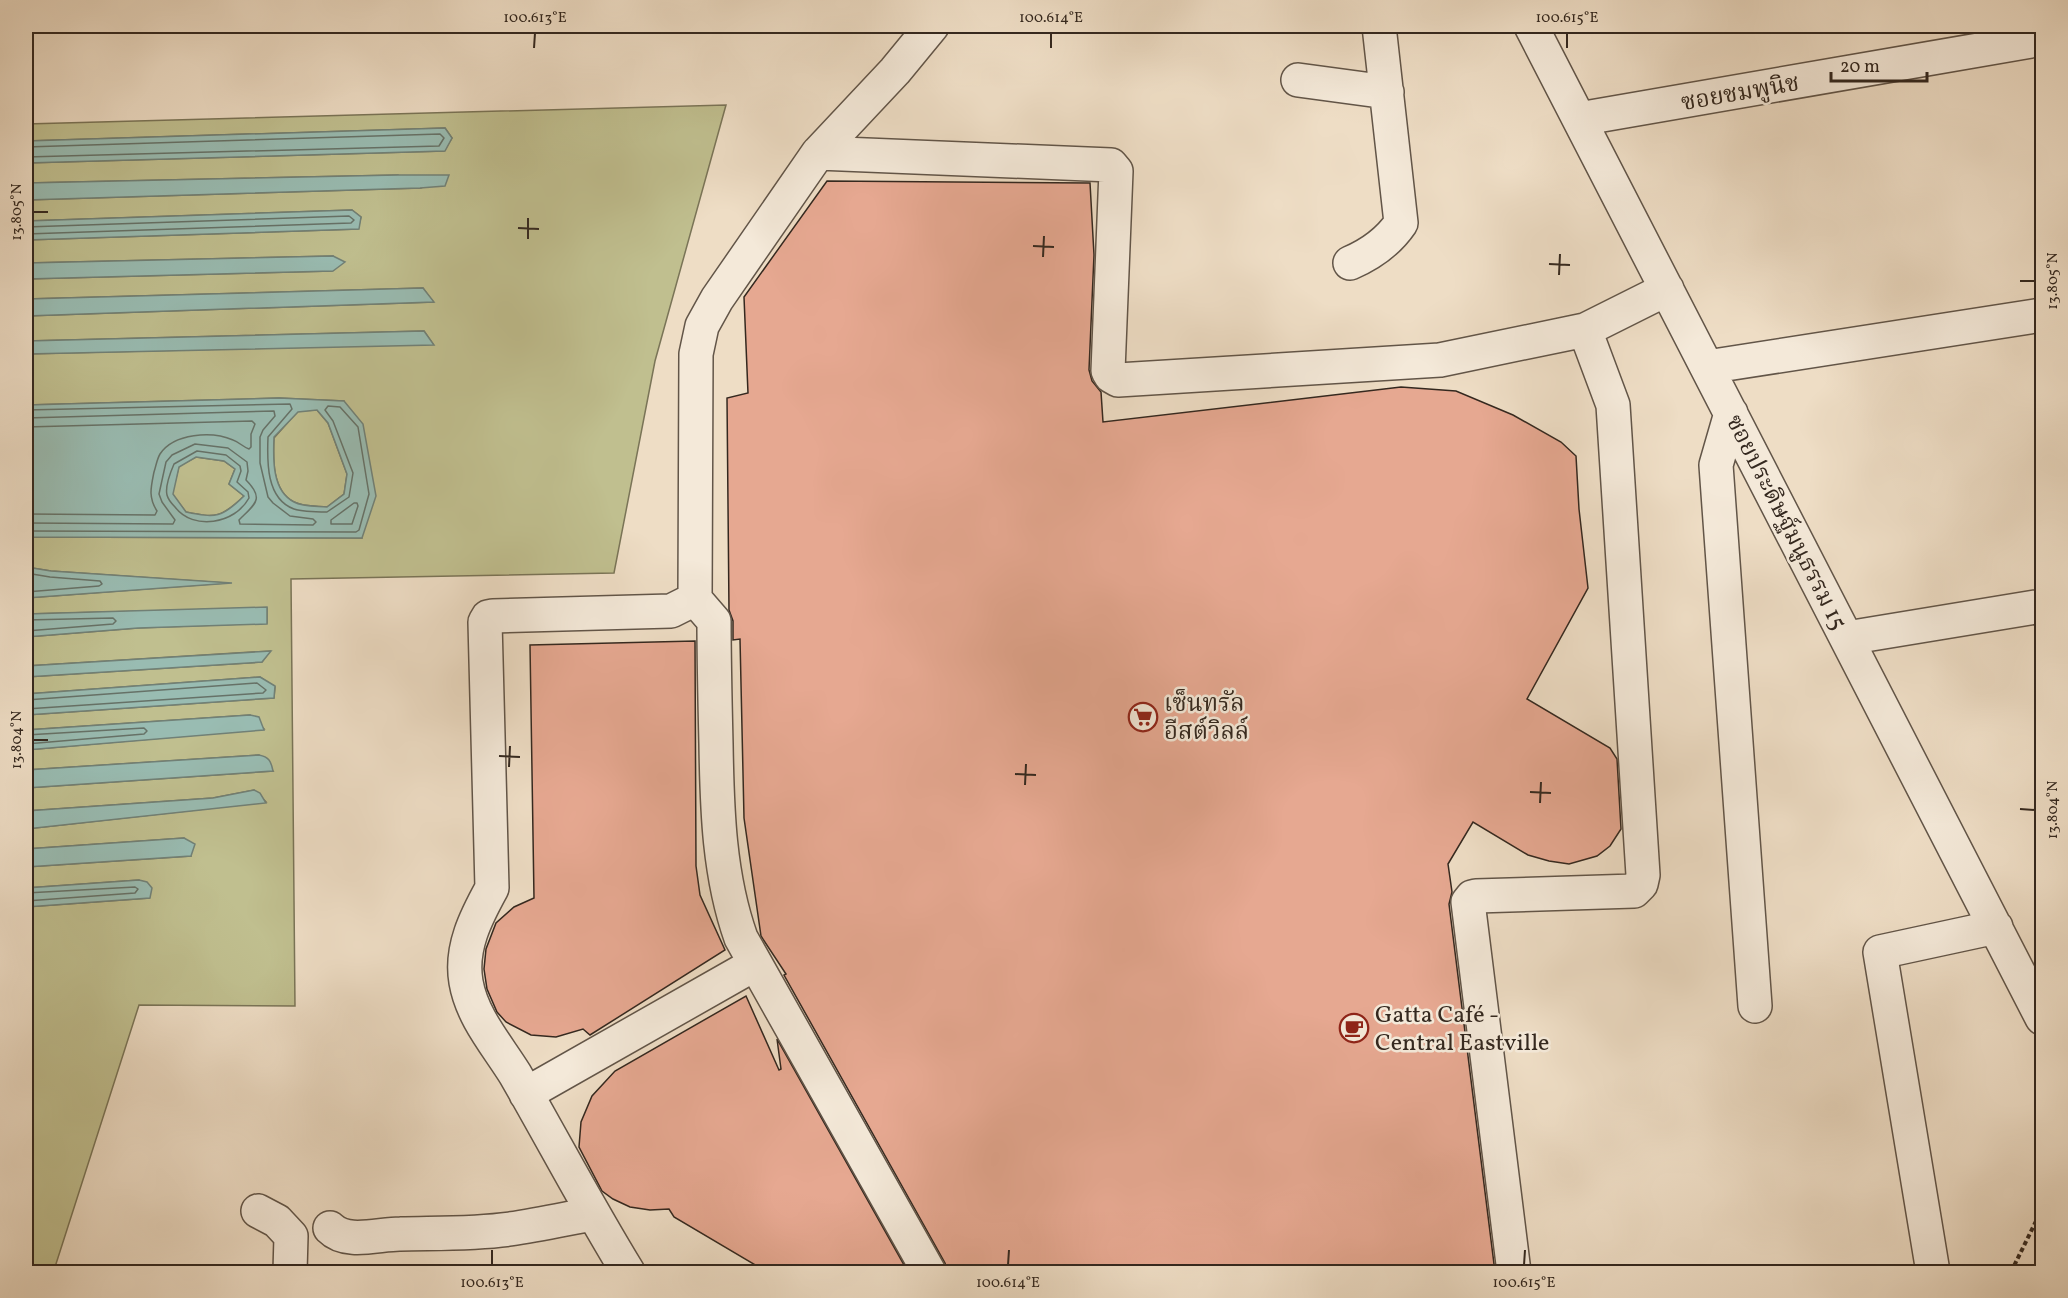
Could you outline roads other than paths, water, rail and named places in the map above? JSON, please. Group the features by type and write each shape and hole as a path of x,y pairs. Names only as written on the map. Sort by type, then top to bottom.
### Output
{"street":[{"path":"929,1272 755,964 741,938 730,909 724,878 717,798 714,621 695,599 696,354 702,326 735,270 818,153 895,71 932,26"},
{"path":"1350,263 1366,255 1391,237 1401,223 1379,26"},
{"name":"ซอยประดิษฐ์มนูธรรม 15","path":"1531,26 2043,1018"},
{"name":"ซอยชมพูนิช","path":"1579,119 2043,39"},
{"path":"1298,80 1387,92"},
{"path":"818,153 1111,165 1116,171 1108,370 1118,380 1440,360 1585,330 1667,289"},
{"path":"1707,367 2043,315"},
{"path":"1514,1272 1468,902 1476,896 1634,891 1641,884 1643,875 1613,405 1585,330"},
{"path":"1731,413 1716,465 1755,1006"},
{"path":"628,1272 592,1214 520,1083 474,1011 466,982 465,958 469,936 492,888 485,622 488,617 493,616 671,611 695,599"},
{"path":"1847,638 2043,606"},
{"path":"1934,1272 1880,952 1996,927"},
{"path":"520,1083 755,964"},
{"path":"258,1211 277,1221 291,1236 290,1272"},
{"path":"330,1228 336,1234 349,1237 401,1234 444,1235 510,1229 592,1214"}],"water":[{"path":"445,128 452,138 445,151 26,163 26,141"},
{"path":"449,175 445,186 420,188 26,200 26,183"},
{"path":"352,210 361,217 359,229 26,240 26,221"},
{"path":"333,256 345,262 333,271 26,279 26,263"},
{"path":"423,288 434,302 26,316 26,299"},
{"path":"424,331 434,345 26,354 26,341"},
{"path":"279,398 344,401 363,424 376,496 362,538 26,537 26,405","holes":["317,410 328,423 347,474 344,494 327,507 294,502 281,490 275,474 274,437 298,412","196,457 224,461 235,469 229,484 244,496 230,509 218,515 186,512 173,494 179,467"]},
{"path":"26,567 51,571 232,583 26,598"},
{"path":"267,607 267,624 138,628 26,637 26,614"},
{"path":"271,651 262,662 26,677 26,666"},
{"path":"260,677 275,686 274,698 26,715 26,694"},
{"path":"250,715 259,717 264,730 26,750 26,730"},
{"path":"259,755 269,760 273,771 26,788 26,770"},
{"path":"254,790 260,793 266,803 26,829 26,811 213,798"},
{"path":"184,838 195,844 191,856 26,867 26,849"},
{"path":"139,880 147,882 152,888 150,898 26,907 26,888"}],"place":[{"name":"เซ็นทรัล อีสต์วิลล์","path":"1143,717"},
{"name":"Gatta Café - Central Eastville","path":"1354,1028"}]}
